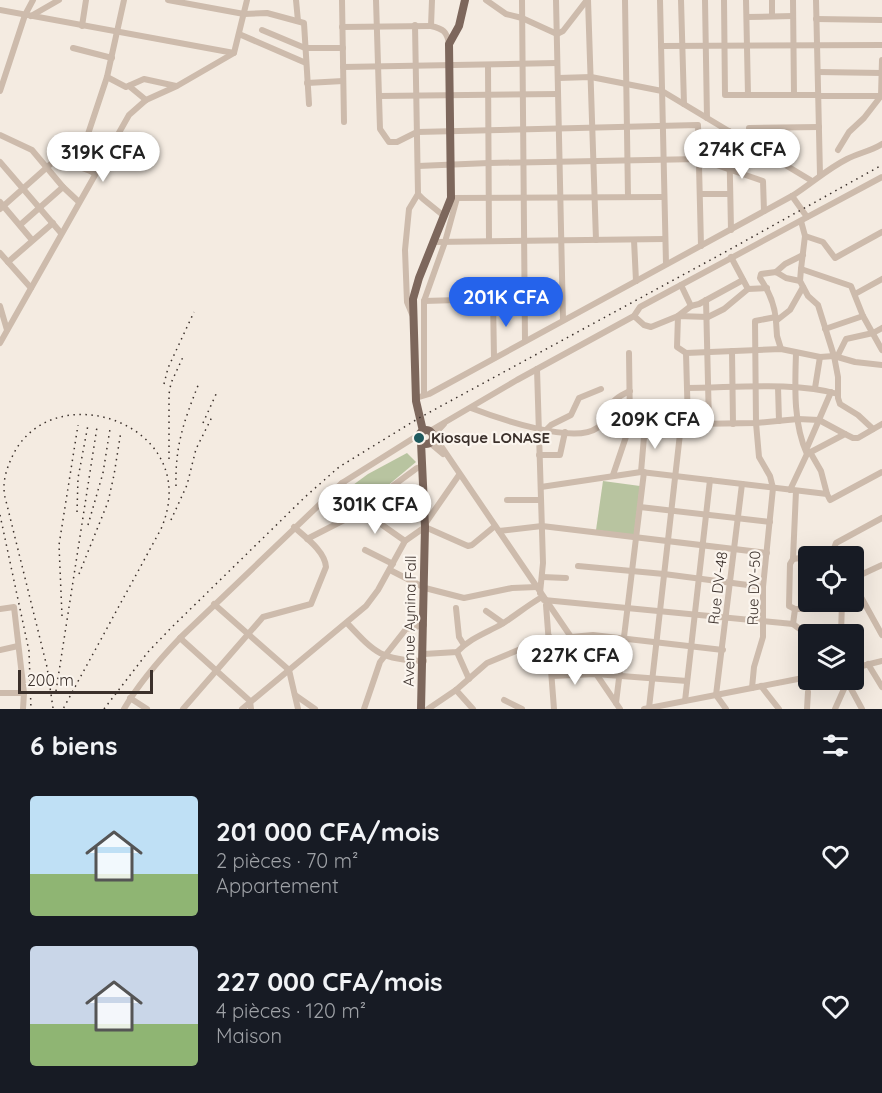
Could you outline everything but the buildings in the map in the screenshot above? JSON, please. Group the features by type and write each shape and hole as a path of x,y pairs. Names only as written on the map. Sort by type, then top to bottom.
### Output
{"main road":[{"path":"454,198 451,165 449,44 459,26 465,0"},
{"name":"Avenue Aynina Fall","path":"422,709 425,588 423,463 426,438 419,418 420,396 412,315 415,289 444,216 454,198"}],"street":[{"path":"0,91 33,0"},
{"path":"28,16 59,0"},
{"path":"82,26 86,0"},
{"path":"77,167 107,77 124,0"},
{"path":"168,0 244,14 267,13 304,23 309,104"},
{"path":"0,343 4,328 31,288 129,114 146,100 177,86 234,53 247,0"},
{"path":"296,0 298,21"},
{"path":"342,0 344,122"},
{"path":"376,0 380,129 389,142 397,142 417,132 698,125 701,246"},
{"path":"431,26 432,0"},
{"path":"486,0 506,14 522,18 557,33 563,31 588,0"},
{"path":"522,0 525,341"},
{"path":"556,0 563,320"},
{"path":"588,0 596,240"},
{"path":"625,0 628,197"},
{"path":"660,0 666,264"},
{"path":"681,0 684,104"},
{"path":"705,0 707,118"},
{"path":"724,0 725,95 881,96"},
{"path":"746,0 748,95"},
{"path":"772,0 772,16"},
{"path":"792,0 794,95"},
{"path":"816,0 820,175"},
{"path":"0,10 234,53"},
{"path":"747,17 793,16"},
{"path":"816,20 882,20"},
{"path":"412,315 407,302 405,250 409,209 418,194 415,25"},
{"path":"342,27 431,26 442,28 447,33 449,44"},
{"path":"262,30 305,48 343,48"},
{"path":"239,34 306,63"},
{"path":"661,46 882,45"},
{"path":"73,48 112,58"},
{"path":"838,150 849,132 864,118 881,96 882,60"},
{"path":"343,68 558,63"},
{"path":"488,65 489,241"},
{"path":"818,72 882,73"},
{"path":"107,77 121,85 129,86 146,100"},
{"path":"558,78 591,77 662,91 812,181"},
{"path":"129,86 144,79 177,86"},
{"path":"307,83 343,81"},
{"path":"379,96 558,94"},
{"path":"749,128 819,127"},
{"path":"729,131 730,230"},
{"path":"0,135 32,150 63,188 79,202"},
{"path":"664,197 454,198 446,242 424,301 420,396 792,196 820,175 849,158 868,152 882,144"},
{"path":"418,166 699,159 763,181 764,211"},
{"path":"32,240 1,206 56,161 77,167 82,166 94,173"},
{"path":"0,162 62,233"},
{"path":"124,709 130,698 180,638 342,483 407,442 426,438 444,423 634,316 640,307 882,177"},
{"path":"20,225 63,188"},
{"path":"418,194 444,216"},
{"path":"700,194 730,194"},
{"path":"773,488 770,476 759,457 756,423 755,321 776,319 790,310 801,284 804,219 792,196"},
{"path":"8,262 53,224"},
{"path":"805,236 823,242 835,258 882,232"},
{"path":"434,242 665,239"},
{"path":"634,240 636,280"},
{"path":"0,253 31,288"},
{"path":"781,349 777,336 776,319 767,288 760,278 761,274 776,272 785,264 803,255"},
{"path":"731,257 748,290"},
{"path":"801,269 849,284 882,350"},
{"path":"776,272 801,284 808,296 818,305 836,357 838,377 834,393 819,420 793,490 794,560"},
{"path":"855,294 882,279"},
{"path":"634,316 644,325 651,327 678,316 691,306 743,280"},
{"path":"681,285 691,306"},
{"path":"678,316 708,317 724,309 748,290 767,288"},
{"path":"424,301 525,297"},
{"path":"493,298 494,358"},
{"path":"706,300 709,424"},
{"path":"0,306 4,328"},
{"path":"678,316 677,347 686,353 781,349 882,365"},
{"path":"825,329 863,316"},
{"path":"836,357 846,339 873,333 882,328"},
{"path":"732,351 733,423"},
{"path":"613,475 629,428 629,353"},
{"path":"686,353 687,388 684,424 675,476 653,678 647,709 672,706 685,701 798,679"},
{"path":"796,353 795,387 798,419 808,452 821,471 828,499 882,472"},
{"path":"815,388 820,357"},
{"path":"537,369 542,430 540,455 542,596 550,637 554,709"},
{"path":"778,387 779,422"},
{"path":"687,388 815,388 834,393 840,404 858,415 873,429"},
{"path":"542,430 572,415 579,398 601,389"},
{"path":"471,408 542,430 588,433 600,426 611,404 618,397 630,391"},
{"path":"600,426 609,430 645,425 756,423 798,419 819,420 845,434 858,438 882,424"},
{"path":"616,703 640,507 645,425"},
{"path":"540,455 560,455 565,432"},
{"path":"808,452 845,434"},
{"path":"426,438 445,455 620,709"},
{"path":"307,539 352,516 423,463"},
{"path":"541,487 642,472 827,494"},
{"path":"242,709 366,606 405,542 425,526 459,475"},
{"path":"685,701 710,480"},
{"path":"342,483 368,515 405,542"},
{"name":"Rue DV-48","path":"716,695 742,484"},
{"name":"Rue DV-50","path":"752,688 754,667 762,643 765,621 763,587 773,488"},
{"path":"507,500 541,500"},
{"path":"640,507 770,522"},
{"path":"835,546 836,543 882,518"},
{"path":"425,526 468,546 497,529 542,526 767,553"},
{"path":"183,709 262,617 309,606 315,600 326,562 294,527"},
{"path":"365,550 425,588 464,598 512,588 527,588 542,596 628,608 793,624 798,628"},
{"path":"793,624 795,609 791,608 789,603 790,564 798,559"},
{"path":"864,574 882,565"},
{"path":"578,566 763,587"},
{"path":"542,578 566,578"},
{"path":"527,588 533,602"},
{"path":"347,623 369,647 384,656 403,660 424,658 457,652 464,645 503,623 542,596"},
{"path":"864,602 882,634"},
{"path":"214,604 289,670 298,709"},
{"path":"0,609 14,607 24,693 23,709"},
{"path":"456,608 459,637 464,645"},
{"path":"486,611 503,623"},
{"path":"873,618 882,613"},
{"path":"364,709 384,656 406,629 424,625"},
{"path":"571,637 593,636 723,650"},
{"path":"428,709 435,707 487,663 550,637"},
{"path":"180,638 250,701 251,709"},
{"path":"0,650 18,646"},
{"path":"457,652 469,679"},
{"path":"864,665 882,661"},
{"path":"868,664 882,687"},
{"path":"553,676 595,674 687,681"},
{"path":"761,686 779,709"},
{"path":"456,690 473,709"},
{"path":"835,709 844,690"},
{"path":"852,690 862,709"},
{"path":"807,709 808,692"},
{"path":"0,693 24,693"},
{"path":"295,695 315,709"},
{"path":"716,695 726,709"},
{"path":"130,698 147,709"},
{"path":"504,700 522,709"}],"green space":[{"path":"407,453 416,462 368,502 353,485 368,474"},
{"path":"603,481 640,486 634,535 596,530"}],"railway":[{"path":"104,709 148,652 171,628 305,497 339,467 419,418 882,165"},
{"path":"164,384 168,368 194,312"},
{"path":"169,459 169,394 171,383 183,357"},
{"path":"176,486 181,433 199,383"},
{"path":"203,423 217,392"},
{"path":"53,708 47,667 5,497 4,482 12,457 31,431 58,418 88,415 118,422 144,438 162,462 169,492 161,529 63,709"},
{"path":"171,520 187,485 196,449 212,417"},
{"path":"62,616 59,545 78,425"},
{"path":"77,512 78,478 88,425"},
{"path":"56,691 97,427"},
{"path":"88,525 103,473 110,429"},
{"path":"79,574 108,502 121,431"},
{"path":"0,515 29,651 31,709"}],"place":[{"name":"Kiosque LONASE","path":"419,438"}]}
